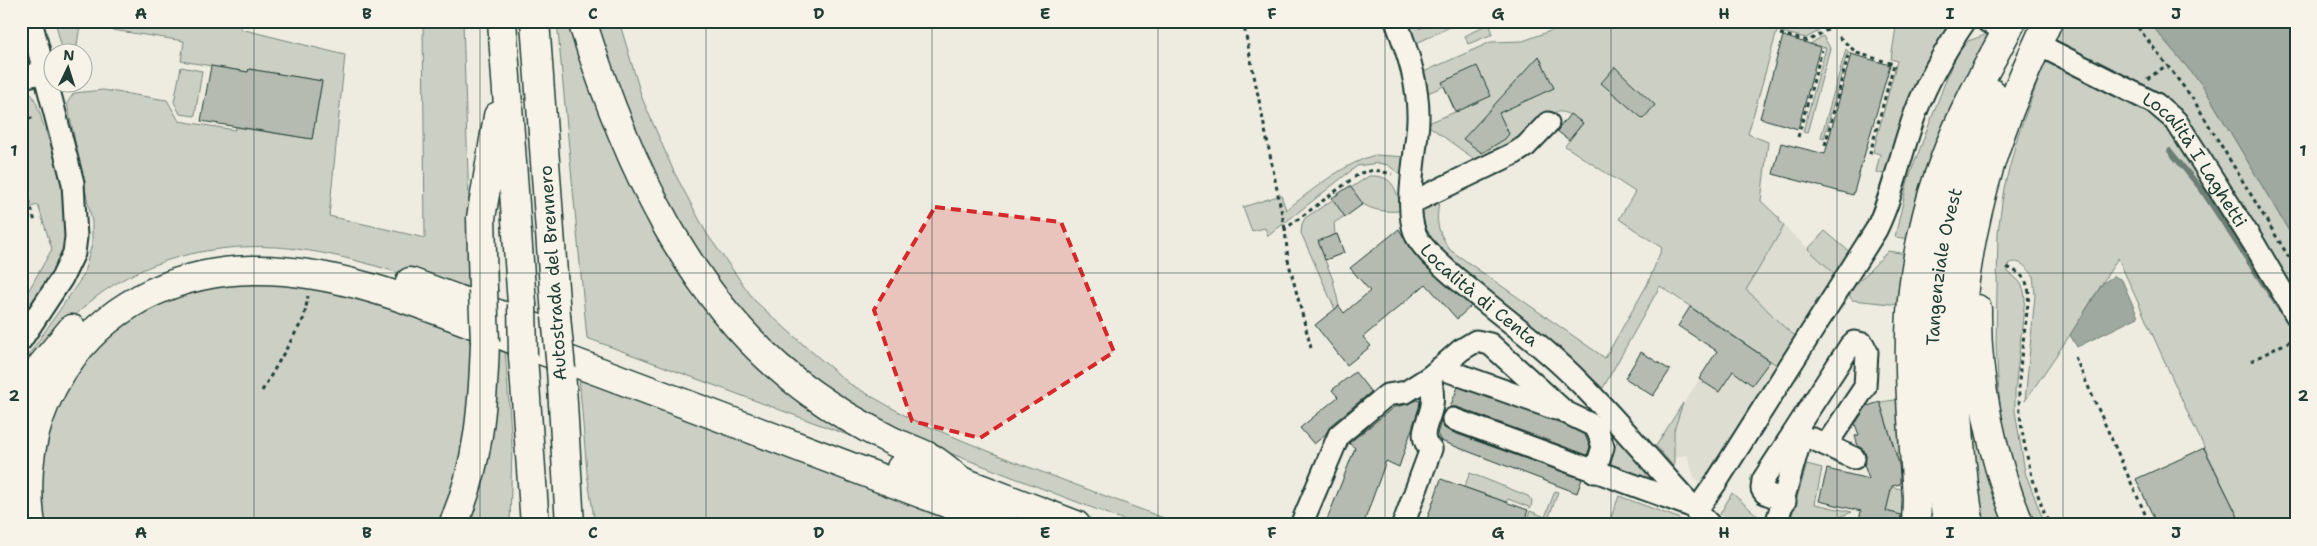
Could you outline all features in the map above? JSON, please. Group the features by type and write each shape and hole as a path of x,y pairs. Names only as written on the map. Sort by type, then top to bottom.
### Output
{"highway":[{"name":"Autostrada del Brennero","path":"502,21 535,525"},
{"name":"Autostrada del Brennero","path":"535,21 561,369 570,525"},
{"path":"582,21 618,125 640,173 665,222 695,270 728,315 768,358 810,392 847,416 892,440 932,458 961,481"},
{"name":"Tangenziale Ovest","path":"1948,525 1940,483 1934,420 1933,384 1936,309 1945,234 1962,171 1993,90 2024,21"},
{"name":"Tangenziale Ovest","path":"1970,525 1959,438 1957,394 1959,318 1964,278 1973,232 1991,161 2028,65 2048,21"},
{"path":"1916,525 1917,499 1910,344 1915,278 1929,209 1944,159 1977,88 1999,23"},
{"path":"453,525 477,448 482,413 486,342 480,218 506,73"},
{"path":"1991,161 1980,274 1977,345 1996,456 2008,498 2020,525"},
{"path":"21,404 39,369 79,321 118,289 155,271 204,258 254,252 291,254 329,260 403,280 473,304 928,478 961,481 1076,525"},
{"path":"31,525 28,482 32,439 40,413 51,391 67,364 85,340 119,311 142,296 175,282 213,273 252,270 296,272 361,285 1005,525"},
{"path":"1939,525 1940,483"}],"street":[{"path":"31,21 42,69"},
{"path":"1453,419 1595,472 1699,514 1717,481 1876,230 1891,196 1917,109 1939,59 1965,21"},
{"name":"Località di Centa","path":"1397,24 1412,66 1418,118 1411,203 1415,234 1457,280 1545,349 1579,382 1699,514"},
{"name":"Località I Laghetti","path":"2049,50 2156,104 2176,120 2256,247 2296,315"},
{"path":"21,77 42,73"},
{"path":"21,340 62,278 74,253 76,237 73,183 48,92"},
{"path":"1411,203 1526,146 1548,123"},
{"path":"1301,525 1340,435 1387,395 1406,392 1436,372 1470,344 1484,342 1490,344 1565,412"},
{"path":"1776,525 1785,501 1798,433 1850,346 1854,342 1863,344 1867,352 1865,387 1826,445"},
{"path":"1436,372 1565,412 1592,425 1598,431 1603,447 1595,472"},
{"path":"1403,525 1431,450 1424,444 1423,438 1433,404 1436,372"},
{"path":"1798,433 1854,458"}],"path":[{"path":"1243,21 1285,229 1288,260 1311,348"},
{"path":"1397,24 1434,25 1446,21"},
{"path":"2133,21 2193,99 2296,269"},
{"path":"1780,34 1808,41 1829,29"},
{"path":"1839,37 1857,53 1894,64 1869,157"},
{"path":"1798,138 1822,50"},
{"path":"1825,145 1848,56"},
{"path":"21,121 31,118"},
{"path":"21,170 35,222"},
{"path":"1285,229 1360,173 1368,170 1384,171 1394,176 1411,203"},
{"path":"2007,268 2015,271 2027,282 2029,293 2019,397 2020,417 2038,498 2049,525"},
{"path":"262,391 297,331 307,307 306,286 296,272"},
{"path":"2251,361 2296,338"},
{"path":"2075,357 2150,525"}],"highlighted area":[{"path":"935,207 1061,222 1114,352 980,438 912,421 874,310"}],"shaded area":[{"path":"55,21 241,21 241,29 345,55 329,216 425,238 423,21 463,21 472,298 386,269 320,253 267,247 237,247 206,251 176,258 147,268 120,281 95,298 68,324 21,393 21,366 83,276 92,244 92,222 67,103 74,93 103,90 167,100 179,121 235,130 236,127 312,139 322,81 249,69 248,72 181,61 184,41 80,25 77,42 60,42"},
{"path":"557,21 572,21 699,290 920,462 587,338"},
{"path":"586,21 619,21 642,98 674,172 707,234 755,301 805,346 850,384 913,420 1010,460 1182,525 1137,525 882,427 778,359 670,224"},
{"path":"1407,21 1462,21 1413,45"},
{"path":"1567,21 1787,21 1807,27 1809,22 1815,24 1813,29 1819,31 1806,38 1777,31 1748,134 1768,142 1761,201 1780,219 1779,221 1784,226 1746,290 1791,333 1799,338 1781,368 1660,286 1603,388 1552,342 1429,245 1419,209 1549,135 1529,158 1440,198 1438,225 1442,237 1450,250 1605,358 1647,285 1662,248 1619,219 1635,192 1565,146 1583,123 1571,115 1554,112 1523,142 1481,164 1426,124 1455,112 1444,86 1421,96 1419,74 1491,42 1523,41 1569,24"},
{"path":"1897,21 1952,21 1890,172 1883,174 1876,172 1880,154 1873,152 1897,61 1891,59"},
{"path":"2061,21 2148,21 2203,86 2296,243 2296,303 2173,105 2104,65 2052,44"},
{"path":"2148,21 2296,21 2296,243 2203,86"},
{"path":"1489,23 1493,34 1468,44 1465,36"},
{"path":"1993,34 1910,239 1895,237 1908,180 1949,72 1958,53 1968,41"},
{"path":"1823,36 1830,48 1807,133 1803,132 1826,48 1810,44"},
{"path":"1846,49 1851,54 1847,54 1824,138 1821,137"},
{"path":"2046,59 2153,112 2164,121 2292,317 2296,333 2296,525 2242,525 2192,422 2118,258 2070,335 2025,401 2035,295 2033,275 2025,266 2019,263 2012,262 2008,264 2008,272 2020,283 2025,298 2015,392 2015,411 2025,472 2045,525 2030,525 2007,452 2000,415 1996,343 1998,232 2004,188 2018,135"},
{"path":"181,67 202,71 195,116 180,114 174,102"},
{"path":"21,87 30,93 38,108 60,179 65,218 61,256 55,274 44,294 21,325 21,304 52,249 38,205 21,210"},
{"path":"1375,155 1408,157 1406,182 1401,175 1388,165 1378,163 1357,166 1268,236 1265,228 1252,231 1243,207 1281,195 1286,210 1339,171"},
{"path":"1369,176 1377,176 1388,180 1395,188 1401,207 1399,211 1385,211 1376,210 1363,204 1334,223 1335,235 1337,234 1344,253 1325,260 1333,280 1339,306 1335,309 1301,233 1302,224 1305,218"},
{"path":"1784,226 1837,276 1704,482 1699,482 1694,477 1687,455 1673,458 1674,467 1656,446 1729,333 1722,328"},
{"path":"1825,231 1851,253 1837,276 1808,249"},
{"path":"1888,251 1907,254 1901,305 1852,300 1848,293"},
{"path":"2114,276 2122,280 2138,317 2077,347 2070,335 2103,283"},
{"path":"197,283 322,283 475,338 469,430 444,525 38,525 35,511 50,408 107,327"},
{"path":"493,344 505,349 512,446 510,525 464,525"},
{"path":"579,376 982,525 595,525 587,473"},
{"path":"1973,379 2011,525 1980,525 1970,435"},
{"path":"1903,399 1905,482 1880,402"},
{"path":"1683,403 1674,430 1674,467 1656,446"},
{"path":"1619,436 1662,485 1607,468"},
{"path":"1807,464 1822,468 1815,504 1852,512 1818,525 1789,525"},
{"path":"1470,473 1528,496 1532,501 1531,508 1508,499 1506,502 1464,487"},
{"path":"1846,474 1911,492 1904,516 1886,511 1890,494"},
{"path":"1555,491 1558,492 1546,525 1525,525 1530,511 1545,517"},
{"path":"1732,493 1768,525 1732,525 1720,514"},
{"path":"1619,496 1678,518 1687,525 1608,525"}],"building":[{"path":"1783,36 1820,47 1798,129 1760,118"},
{"path":"1851,54 1890,65 1853,195 1773,174 1781,143 1825,154"},
{"path":"1539,56 1554,88 1499,113 1509,134 1505,139 1482,153 1463,139"},
{"path":"211,66 248,72 249,69 322,81 312,139 201,121"},
{"path":"1477,66 1491,96 1456,112 1442,82"},
{"path":"1615,67 1655,105 1643,119 1601,83"},
{"path":"1570,114 1583,123 1569,140 1557,131"},
{"path":"1350,186 1363,204 1345,217 1332,198"},
{"path":"1399,229 1409,247 1423,264 1471,306 1457,319 1426,284 1363,337 1371,346 1347,365 1315,325 1339,306 1344,313 1370,291 1350,268"},
{"path":"1337,234 1344,253 1325,260 1318,241"},
{"path":"1690,307 1770,361 1752,385 1733,371 1719,392 1699,379 1717,351 1678,326"},
{"path":"1641,352 1670,370 1653,396 1625,378"},
{"path":"1355,372 1371,392 1331,425 1325,435 1314,444 1300,428 1338,397 1332,390"},
{"path":"1458,387 1557,421 1585,435 1590,447 1587,455 1457,407 1450,407"},
{"path":"1417,400 1420,401 1419,408 1399,467 1386,461 1363,525 1325,525 1355,448 1349,443 1394,407"},
{"path":"1880,402 1899,464 1900,477 1900,484 1892,486 1886,511 1901,515 1900,525 1858,525 1861,511 1819,501 1827,469 1869,479 1864,465 1866,456 1864,450 1858,446 1855,436 1859,435 1855,424 1867,406"},
{"path":"1441,421 1443,427 1449,431 1582,479 1577,493 1441,441 1437,434"},
{"path":"2204,448 2242,525 2157,525 2136,479"},
{"path":"1441,479 1528,510 1523,525 1425,525"}],"waterway":[{"path":"2170,151 2202,190 2280,309"}],"tunnel":[{"path":"1997,26 2049,50"}]}
